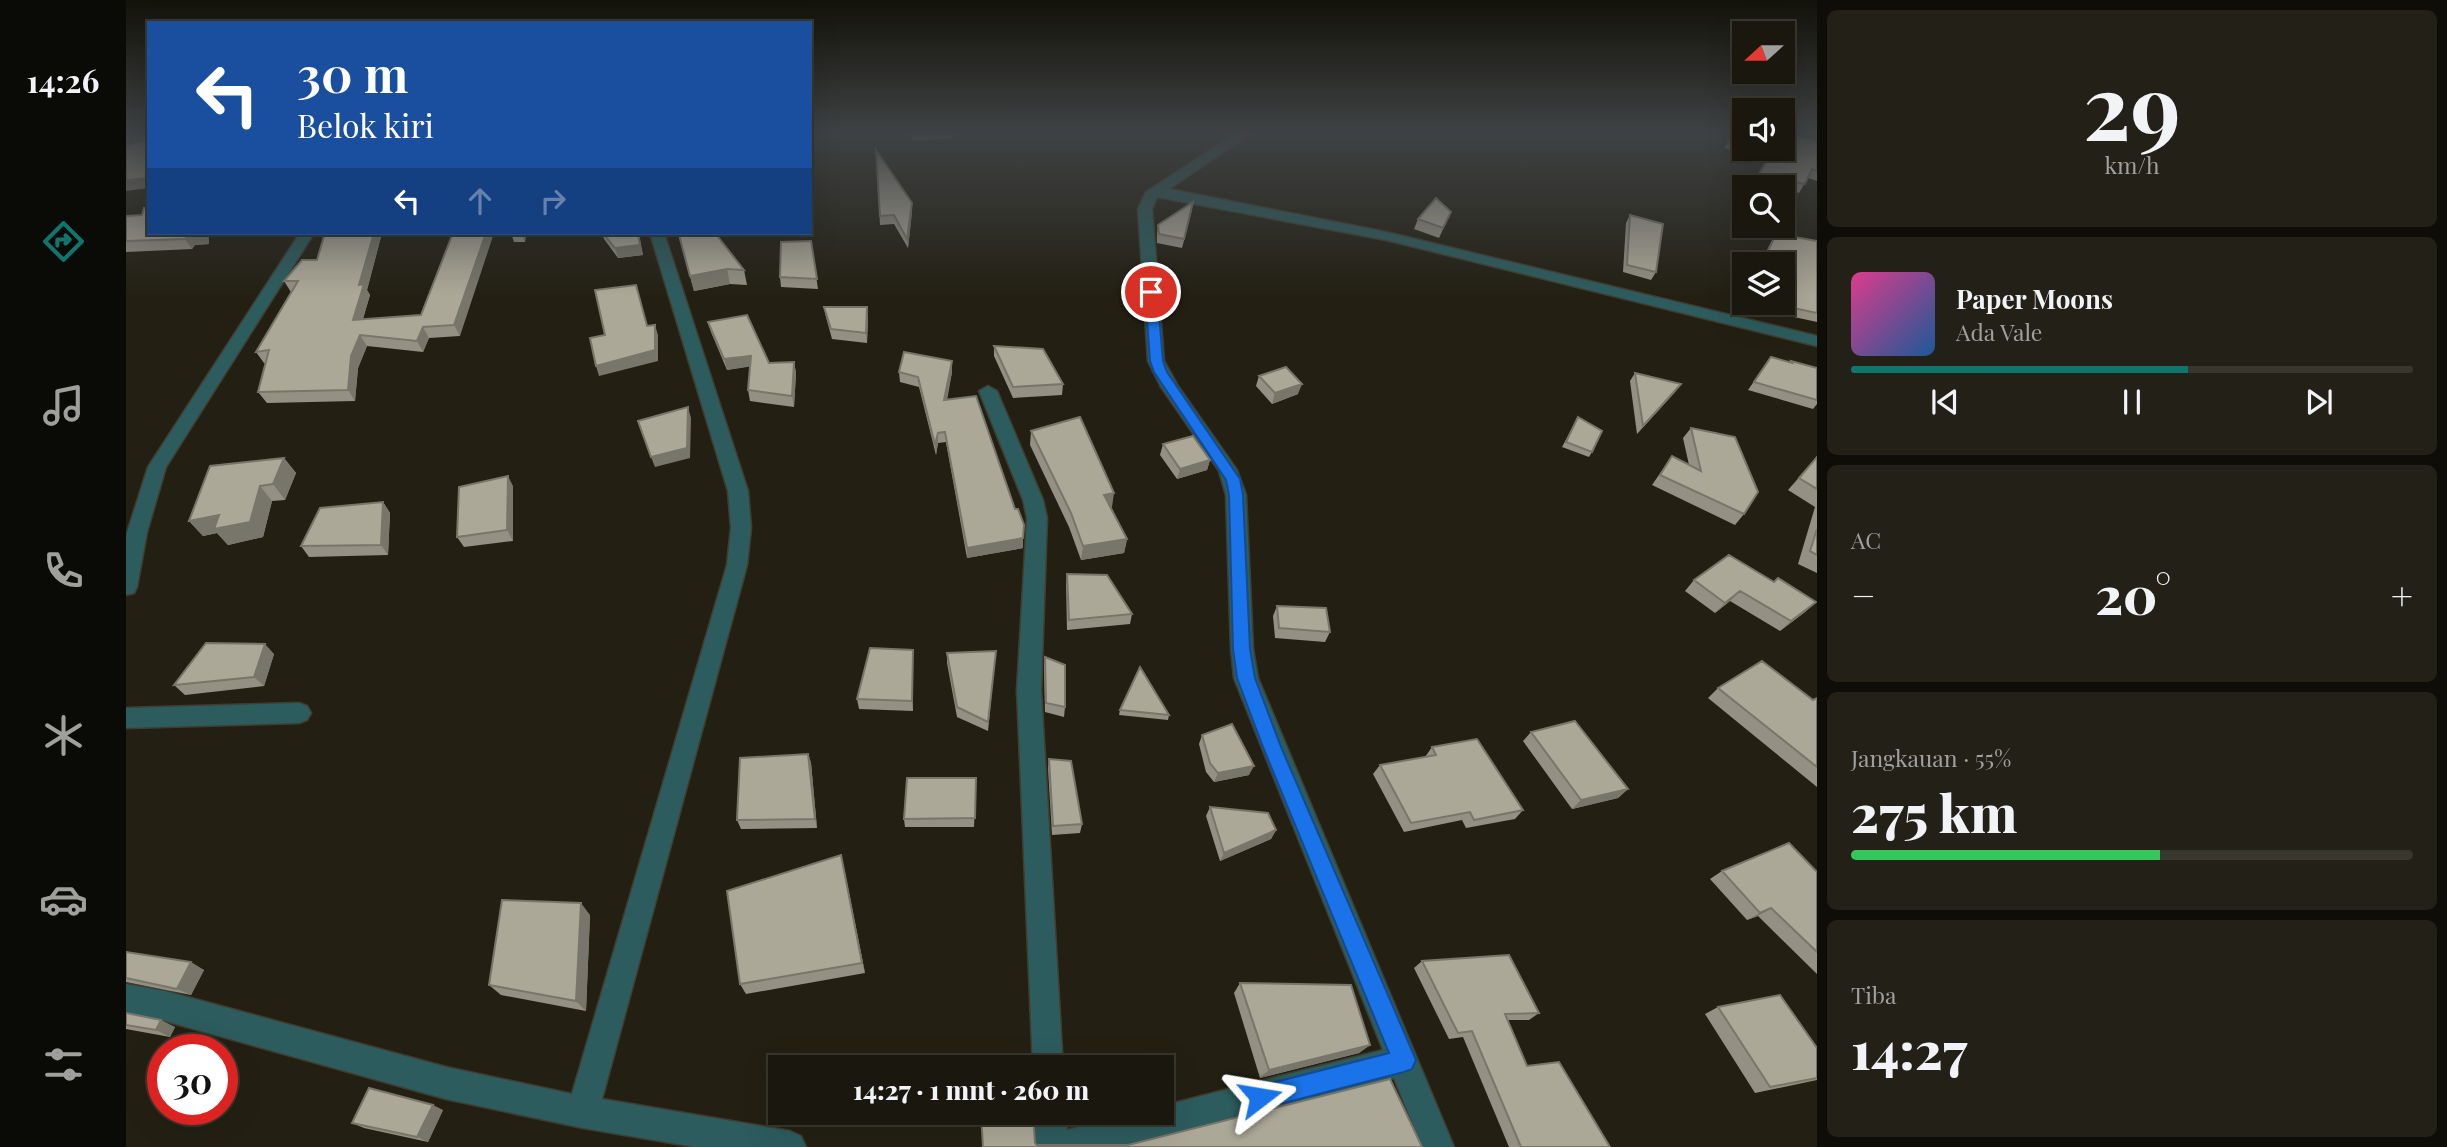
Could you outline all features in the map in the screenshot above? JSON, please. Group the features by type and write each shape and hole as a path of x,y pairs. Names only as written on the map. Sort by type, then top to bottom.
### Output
{"street":[{"path":"1162,188 1146,201 1144,209 1157,361 1170,387 1233,479 1236,495 1242,649 1246,678 1438,1147"},
{"path":"1157,191 1386,236 1817,341"},
{"path":"126,587 137,532 157,467 306,235"},
{"path":"583,1112 737,565 742,536 738,491 658,235"},
{"path":"988,391 1033,500 1037,518 1029,690 1047,1055"},
{"path":"126,718 299,713"},
{"path":"126,999 179,1010 446,1083 583,1112 790,1147"},
{"path":"1062,1147 1404,1060"},
{"path":"1051,1125 1052,1147"}],"building":[{"path":"878,188 901,188 912,203 907,239 894,215 880,216"},
{"path":"1436,198 1451,212 1443,228 1418,219"},
{"path":"1193,202 1184,239 1159,234 1158,225"},
{"path":"144,208 147,209 147,235 188,235 185,239 126,241 126,216 142,215"},
{"path":"1630,215 1663,224 1656,272 1627,265"},
{"path":"324,235 373,235 359,285 364,284 353,320 421,315 452,235 485,235 454,325 423,327 417,341 360,335 351,356 348,390 258,392 269,350 256,352 298,281 284,281 302,260 317,260"},
{"path":"605,235 638,235 640,245 615,248"},
{"path":"679,235 717,235 744,270 727,269 690,276"},
{"path":"1795,237 1817,241 1817,313 1795,308 1795,252 1768,252 1774,238"},
{"path":"811,241 817,279 780,277 781,242"},
{"path":"636,285 647,326 655,325 655,350 596,366 590,338 605,335 595,290"},
{"path":"824,307 867,307 866,333 831,329"},
{"path":"747,315 769,363 794,362 792,396 748,390 751,356 724,359 708,322"},
{"path":"994,346 1043,349 1063,384 1013,387"},
{"path":"904,352 952,361 944,400 976,396 1015,509 1018,509 1024,525 1023,538 967,548 945,432 938,433 935,445 918,377 899,372"},
{"path":"1771,357 1817,368 1817,400 1754,382"},
{"path":"1286,367 1302,384 1275,393 1259,376"},
{"path":"1635,373 1681,384 1643,426"},
{"path":"688,407 687,448 651,457 638,421"},
{"path":"1080,417 1114,493 1104,495 1127,539 1083,546 1071,513 1031,431"},
{"path":"1578,417 1602,431 1592,452 1566,442"},
{"path":"1691,428 1735,437 1758,492 1744,514 1660,475 1672,456 1701,471"},
{"path":"1193,436 1210,460 1180,469 1163,444"},
{"path":"1817,457 1817,489 1799,478"},
{"path":"284,458 273,484 260,486 250,522 214,529 219,515 189,521 210,466"},
{"path":"508,476 507,530 457,537 459,487"},
{"path":"383,502 381,545 301,546 320,508"},
{"path":"1817,529 1817,555 1810,551"},
{"path":"1729,555 1774,582 1778,578 1816,602 1791,621 1740,591 1725,603 1694,580"},
{"path":"1067,574 1107,575 1132,614 1069,620"},
{"path":"1277,606 1326,608 1330,632 1279,628"},
{"path":"206,643 265,644 254,677 174,685"},
{"path":"870,648 913,650 912,701 857,699"},
{"path":"996,651 988,722 957,707 947,653"},
{"path":"1045,657 1065,665 1065,707 1046,703"},
{"path":"1762,661 1813,700 1817,698 1817,767 1718,688"},
{"path":"1140,667 1169,715 1120,710"},
{"path":"1575,721 1628,789 1581,800 1531,732"},
{"path":"1232,724 1254,766 1218,773 1210,763 1202,735"},
{"path":"1477,739 1523,810 1474,820 1470,812 1411,823 1380,765 1436,755 1432,747"},
{"path":"808,754 815,819 737,820 740,758"},
{"path":"1049,759 1071,761 1082,824 1053,826"},
{"path":"907,778 976,778 975,818 904,819"},
{"path":"1210,807 1268,813 1276,830 1224,853"},
{"path":"1789,843 1817,872 1817,952 1771,908 1760,913 1722,871"},
{"path":"841,855 862,963 740,984 727,891"},
{"path":"502,900 581,903 576,1001 489,985"},
{"path":"126,952 191,962 177,989 126,978"},
{"path":"1509,955 1539,1013 1505,1014 1527,1066 1559,1062 1610,1147 1521,1147 1472,1031 1458,1033 1422,961"},
{"path":"1240,983 1351,985 1370,1045 1269,1070"},
{"path":"1780,995 1817,1048 1817,1078 1770,1087 1718,1007"},
{"path":"126,1013 161,1020 156,1030 126,1025"},
{"path":"1390,1079 1422,1147 983,1147 982,1125 1034,1125 1037,1145 1128,1145"},
{"path":"369,1088 433,1105 417,1137 352,1123"}],"route":[{"path":"1151,292 1157,361 1161,372 1233,479 1236,495 1242,649 1246,678 1272,747 1404,1060 1260,1097"}]}
